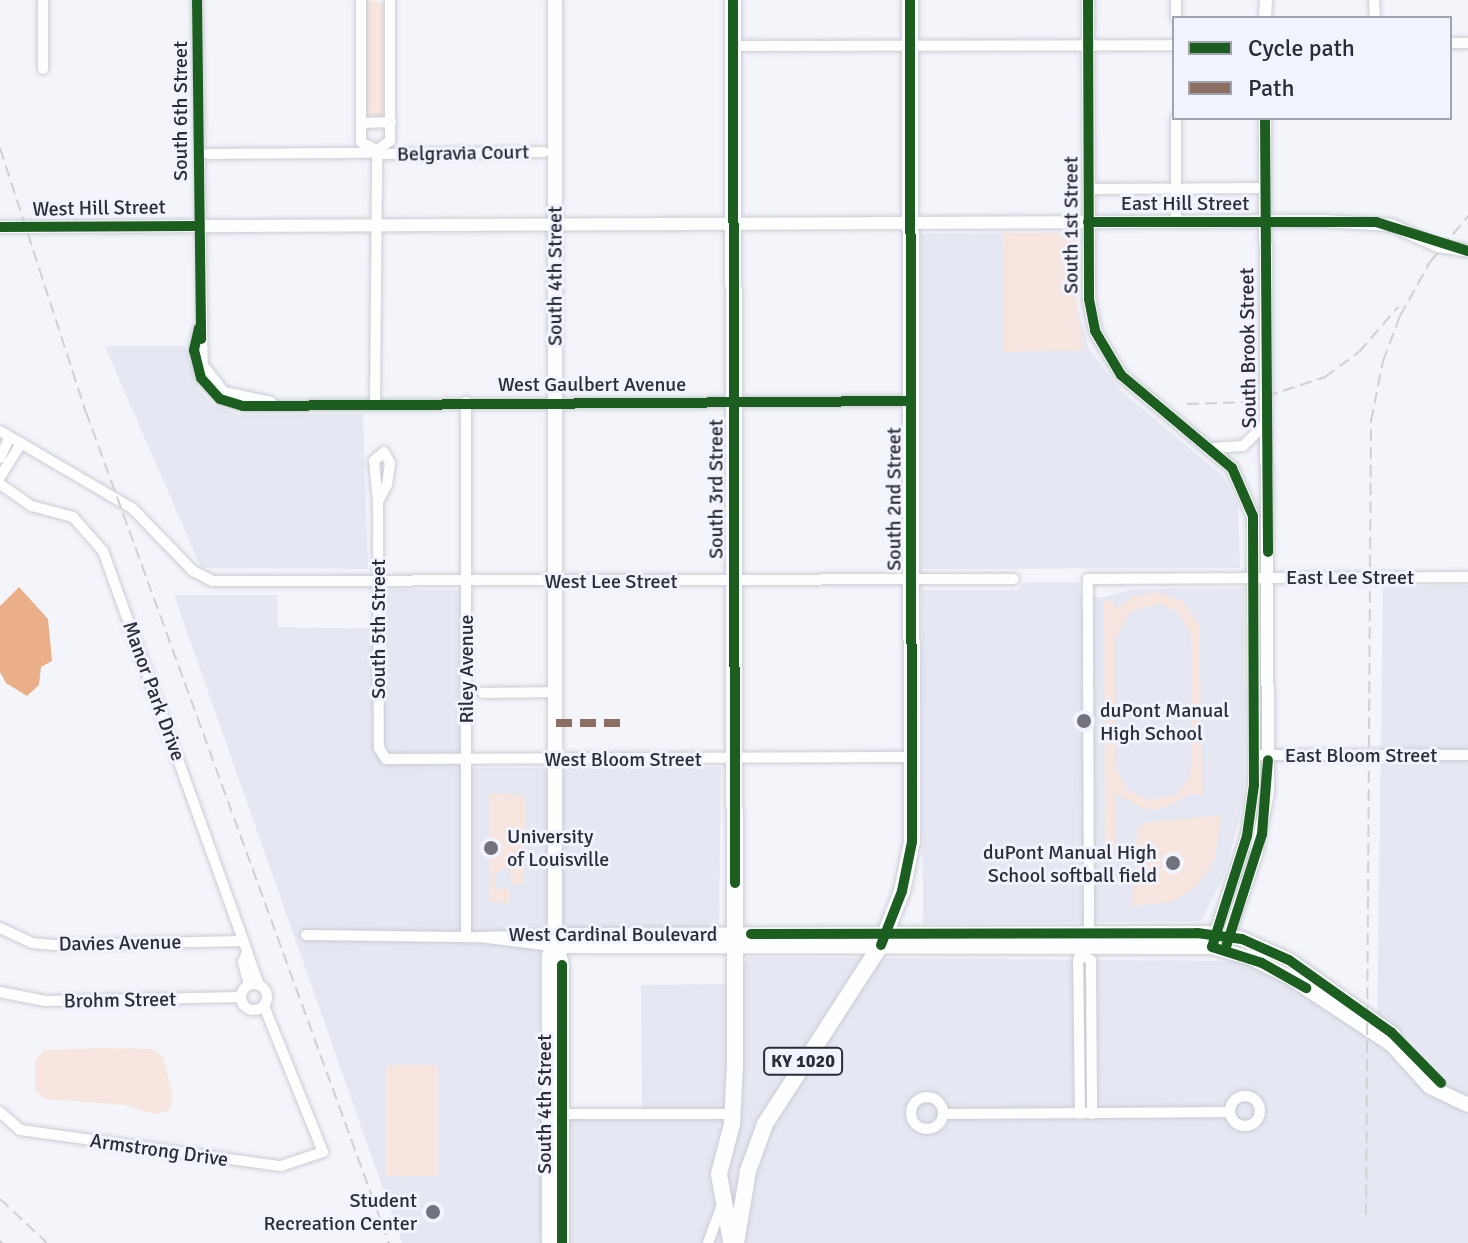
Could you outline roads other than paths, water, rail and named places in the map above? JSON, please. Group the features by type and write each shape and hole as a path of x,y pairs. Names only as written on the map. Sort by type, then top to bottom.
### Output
{"main road":[{"name":"South 4th Street","path":"555,0 555,943 556,1114 562,1243"},
{"name":"South 3rd Street","path":"733,0 733,1114 719,1169 733,1243"},
{"name":"South 2nd Street","path":"733,1243 753,1153 780,1097 884,940 912,842 910,0"},
{"name":"West Cardinal Boulevard","path":"555,943 884,940 1220,942"},
{"path":"1220,942 1289,977 1384,1039 1434,1089 1468,1117"},
{"path":"1220,942 1289,960 1392,1033 1438,1081 1468,1091"},
{"path":"1434,1089 1468,1105"},
{"name":"South 4th Street","path":"549,1243 556,1114"},
{"path":"719,1169 729,1185 744,1187"}],"street":[{"path":"43,0 43,69"},
{"name":"South 6th Street","path":"197,0 199,323"},
{"path":"361,0 361,142 376,152"},
{"path":"376,152 389,145 390,0"},
{"name":"South 1st Street","path":"1088,0 1090,308 1106,356 1127,381 1213,448 1237,476 1250,505 1261,578"},
{"path":"733,46 1172,45"},
{"path":"1176,120 1176,221"},
{"name":"South Brook Street","path":"1220,942 1262,834 1261,578 1267,422 1265,120"},
{"path":"362,123 391,122"},
{"path":"375,402 376,152"},
{"name":"Belgravia Court","path":"208,154 544,152"},
{"path":"1089,189 1265,188"},
{"name":"East Hill Street","path":"1088,222 1265,221 1391,225 1438,246 1468,251"},
{"name":"West Hill Street","path":"0,227 1088,222"},
{"name":"West Gaulbert Avenue","path":"199,323 195,361 208,390 236,405 911,401"},
{"name":"Riley Avenue","path":"466,402 466,936"},
{"path":"1213,448 1243,446 1267,422"},
{"path":"0,431 21,443 0,477"},
{"path":"0,458 10,437"},
{"name":"West Lee Street","path":"21,443 132,508 209,580 1014,579"},
{"name":"Manor Park Drive","path":"0,484 32,506 73,517 103,551 245,946 254,985 267,996 264,1006 323,1152"},
{"name":"South 5th Street","path":"378,501 379,748 383,757"},
{"name":"East Lee Street","path":"1084,942 1088,579 1468,577"},
{"path":"483,693 556,692"},
{"name":"East Bloom Street","path":"1261,755 1468,755"},
{"name":"West Bloom Street","path":"383,757 912,757"},
{"name":"Davies Avenue","path":"0,928 32,943 57,945 245,946"},
{"name":"West Cardinal Boulevard","path":"306,935 466,936 555,943"},
{"path":"1084,942 1091,960 1086,1114"},
{"path":"254,985 241,997 250,1009 264,1006"},
{"name":"Brohm Street","path":"0,993 45,1001 241,997"},
{"name":"Armstrong Drive","path":"0,1112 20,1130 281,1166 323,1152"},
{"path":"943,1114 1230,1112"},
{"path":"556,1114 733,1114"},
{"path":"708,1243 723,1202"}],"railway":[{"path":"0,148 86,412 389,1243"},
{"path":"1366,1215 1371,421 1383,361 1400,316 1430,262 1468,216"},
{"path":"1187,404 1249,402 1325,377 1359,352 1398,307"},
{"path":"0,1199 47,1243"}],"place":[{"name":"duPont Manual High School","path":"1084,721"},
{"name":"University of Louisville","path":"491,848"},
{"name":"duPont Manual High School softball field","path":"1173,863"},
{"name":"Student Recreation Center","path":"433,1212"}]}
